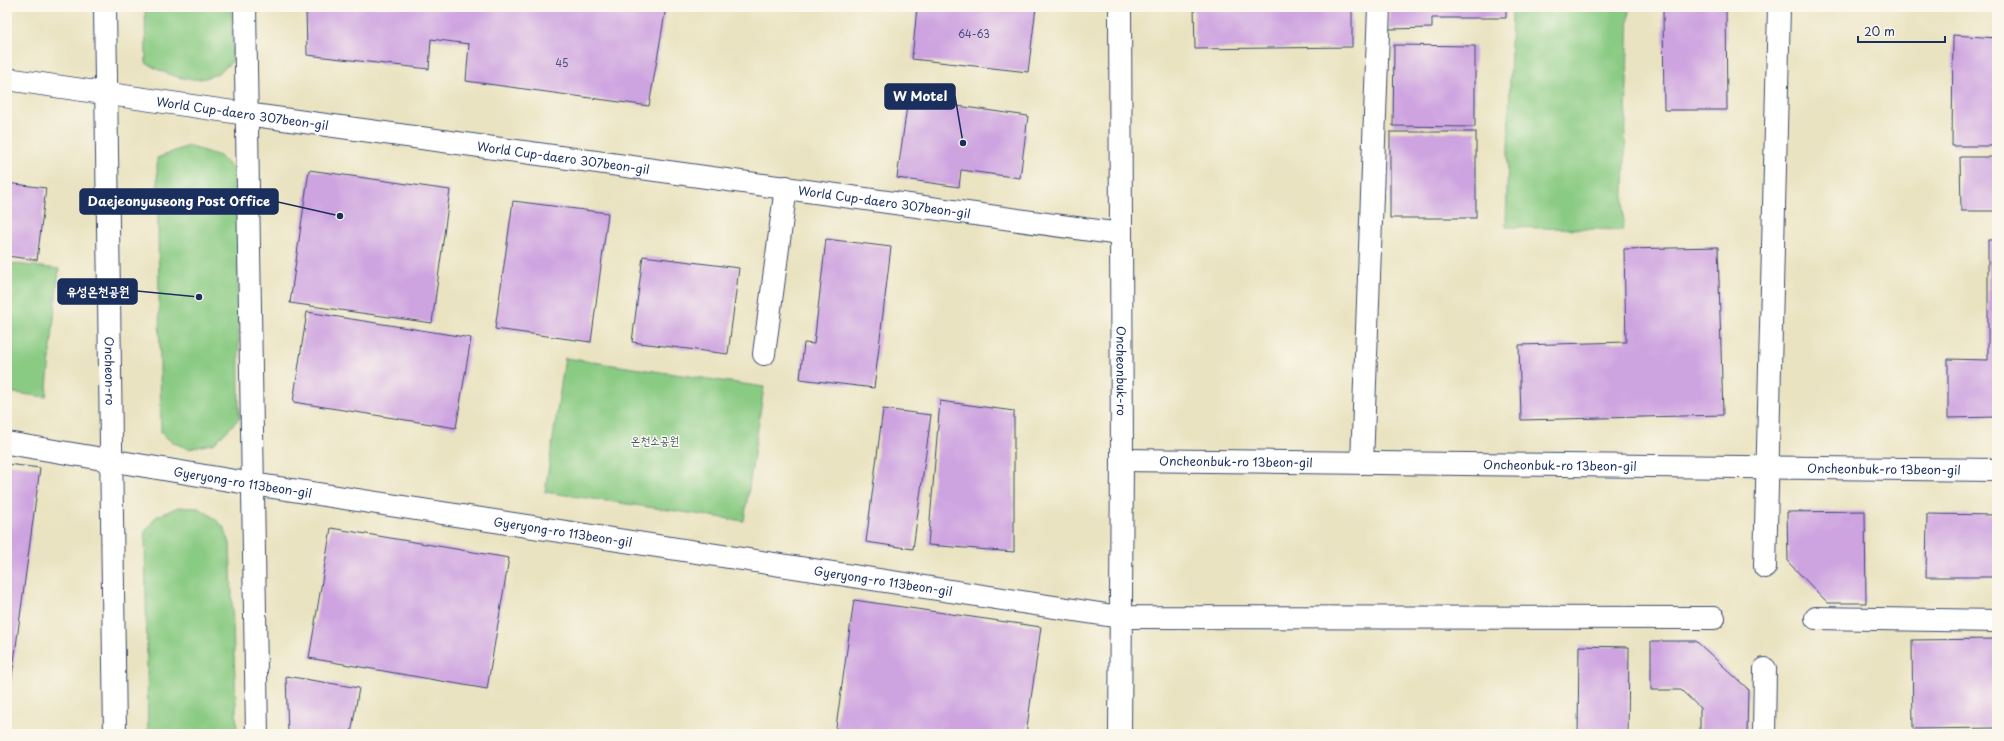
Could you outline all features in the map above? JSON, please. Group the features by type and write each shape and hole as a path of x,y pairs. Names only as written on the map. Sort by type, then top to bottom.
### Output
{"street":[{"name":"Oncheon-ro","path":"105,7 115,734"},
{"path":"245,7 257,734"},
{"name":"Oncheonbuk-ro","path":"1120,7 1122,460 1120,734"},
{"path":"1362,463 1379,7"},
{"path":"1765,567 1779,7"},
{"name":"World Cup-daero 307beon-gil","path":"7,79 247,114 1120,234"},
{"path":"764,354 786,187"},
{"name":"Gyeryong-ro 113beon-gil","path":"7,443 253,484 1120,617 1714,618"},
{"name":"Oncheonbuk-ro 13beon-gil","path":"1122,460 1997,470"},
{"path":"1816,618 1997,621"},
{"path":"1764,734 1765,669"}],"green space":[{"path":"145,7 231,7 233,61 216,74 198,79 180,78 146,63"},
{"path":"1512,7 1629,7 1623,230 1506,227"},
{"path":"188,146 220,156 238,174 239,419 215,443 189,449 172,442 161,433 157,158"},
{"path":"7,263 59,269 46,397 7,392"},
{"name":"온천소공원","path":"565,358 764,387 744,521 545,492"},
{"path":"178,507 198,508 210,515 223,526 230,543 237,734 148,734 145,532 156,517"}],"building":[{"path":"306,7 666,7 649,106 466,81 469,44 431,39 429,69 307,55"},
{"path":"917,7 1036,7 1028,72 912,59"},
{"path":"1194,7 1352,7 1352,47 1195,49"},
{"path":"1389,7 1506,7 1506,18 1432,18 1432,28 1389,29"},
{"path":"1663,7 1726,7 1727,110 1664,110"},
{"path":"1953,35 1997,38 1997,146 1952,146"},
{"path":"1394,45 1475,46 1475,127 1393,126"},
{"path":"908,99 1028,116 1020,178 961,170 959,187 897,178"},
{"path":"1390,132 1476,132 1476,218 1390,218"},
{"path":"1960,157 1997,157 1997,211 1961,211"},
{"path":"309,170 450,190 432,323 290,303"},
{"path":"7,183 46,188 37,260 7,256"},
{"path":"513,201 608,213 591,342 495,329"},
{"path":"826,239 891,247 874,388 800,379 804,343 814,344"},
{"path":"1988,240 1997,240 1997,417 1948,418 1948,359 1988,360"},
{"path":"1718,247 1723,415 1521,420 1519,345 1626,342 1624,249"},
{"path":"643,256 739,268 728,354 632,342"},
{"path":"307,312 471,338 456,428 293,402"},
{"path":"940,401 1014,411 1014,552 928,545"},
{"path":"883,409 931,415 913,549 866,542"},
{"path":"7,464 40,468 10,691 7,691"},
{"path":"1865,511 1866,603 1828,603 1788,562 1787,512"},
{"path":"1927,514 1997,515 1997,577 1926,577"},
{"path":"331,528 509,558 487,689 309,658"},
{"path":"854,600 1041,627 1026,734 835,734"},
{"path":"1997,639 1997,728 1913,729 1912,640"},
{"path":"1651,641 1696,641 1748,689 1747,734 1700,734 1700,708 1681,690 1651,690"},
{"path":"1579,646 1629,647 1628,734 1578,734"},
{"path":"286,676 359,688 351,734 288,734"}],"place":[{"name":"W Motel","path":"963,143"},
{"name":"Daejeonyuseong Post Office","path":"340,216"},
{"name":"유성온천공원","path":"199,297"}]}
